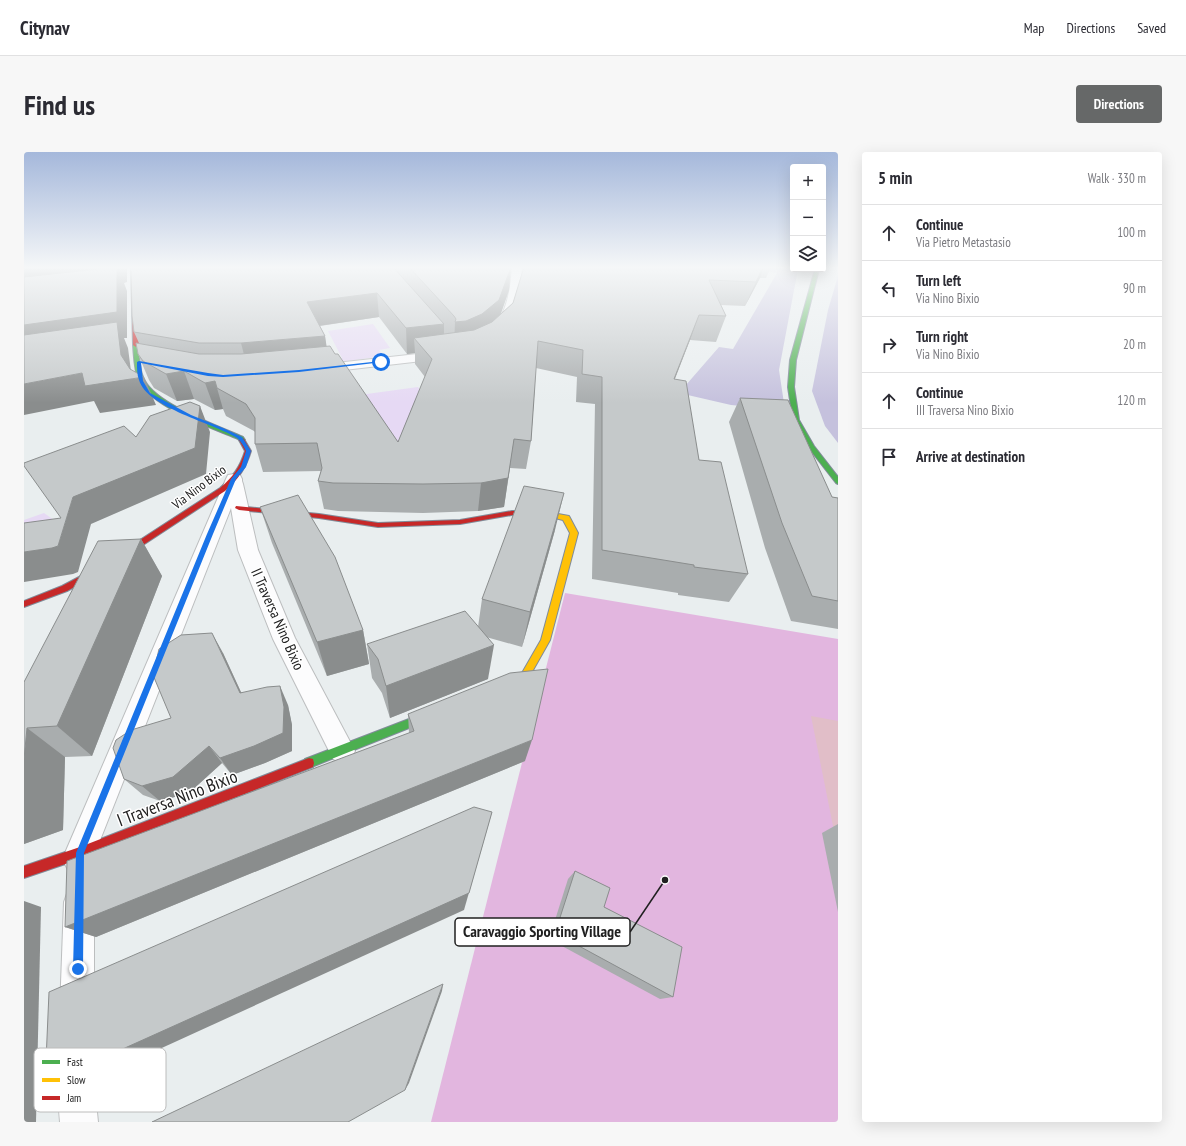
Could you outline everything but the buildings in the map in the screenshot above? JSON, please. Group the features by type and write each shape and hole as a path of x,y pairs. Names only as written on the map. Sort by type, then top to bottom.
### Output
{"street":[{"name":"Via Nino Bixio","path":"24,604 47,597 93,575 206,501 234,479 244,467 248,451 241,438 190,416 148,393 141,381 135,342 134,312"},
{"path":"490,340 504,328 509,312"},
{"path":"806,312 793,360 791,387 796,420 811,447 838,482"},
{"path":"122,344 135,342"},
{"path":"306,370 455,354"},
{"path":"139,362 152,364"},
{"path":"77,1048 80,853 234,479"},
{"name":"II Traversa Nino Bixio","path":"234,479 248,550 284,639 342,751"},
{"path":"239,508 320,516 378,525 460,522 512,513 542,513 566,518 574,533 544,640 525,676 495,688"},
{"name":"I Traversa Nino Bixio","path":"24,872 80,853 342,751 444,709"},
{"path":"78,1112 79,1122"}],"shaded area":[{"path":"754,312 790,312 779,370 785,410 731,405 679,393 719,347 733,349"},
{"path":"828,312 838,312 838,443 825,426 812,391"},
{"path":"373,324 390,348 379,350 384,356 333,363 332,360 342,358 328,331"},
{"path":"418,387 427,399 409,448 386,448 352,396"},
{"path":"44,513 54,520 24,526 24,520"},
{"path":"565,593 838,639 838,1122 431,1122"},
{"path":"811,716 838,721 838,837 835,836"}],"traffic: fast":[{"path":"806,312 793,360 791,387 796,420 811,447 838,482"},
{"path":"136,345 139,374 142,382 148,390 187,414 241,438 242,440"},
{"path":"309,763 435,713"}],"traffic: slow":[{"path":"503,685 525,676 545,640 574,533 566,518 542,513 531,513"}],"traffic: jam":[{"path":"135,312 136,345"},
{"path":"24,604 45,597 84,579 215,495 229,484 241,469 248,451 242,440"},
{"path":"239,508 319,516 378,525 460,522 512,513 531,513"},
{"path":"24,872 80,853 309,763"}],"place":[{"name":"Caravaggio Sporting Village","path":"665,880"}],"route":[{"path":"78,969 80,853 210,534 234,479 244,467 248,451 241,438 190,416 148,393 141,381 139,362 208,375 223,376 299,371 381,362"}]}
